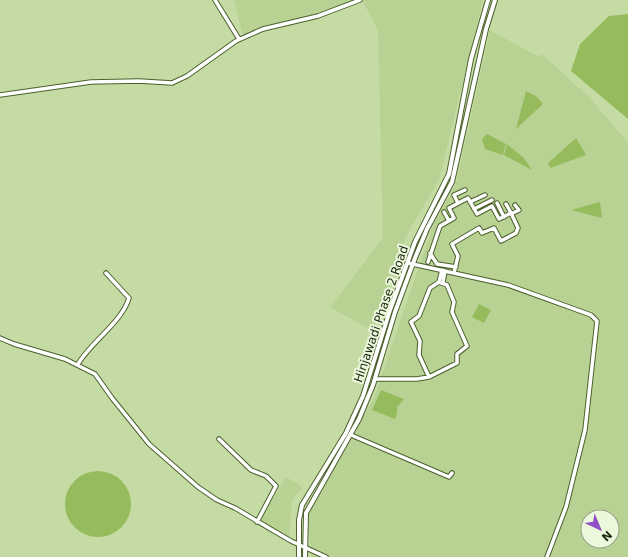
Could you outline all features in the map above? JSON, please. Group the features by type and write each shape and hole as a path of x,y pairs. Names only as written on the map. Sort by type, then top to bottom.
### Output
{"main road":[{"name":"Hinjawadi Phase 2 Road","path":"305,557 304,547 306,513 351,435 375,379 420,233 449,174 471,59 488,0"},
{"name":"Hinjawadi Phase 2 Road","path":"300,557 299,520 302,505 346,433 368,383 386,322 410,263 452,182 486,29 495,0"},
{"path":"346,433 351,435"}],"street":[{"path":"215,0 240,40"},
{"path":"0,95 91,82 140,81 172,83 187,76 240,40 263,29 318,16 360,0"},
{"path":"458,203 454,195 465,190"},
{"path":"470,202 485,195"},
{"path":"456,267 427,262 440,226 454,218 449,208 468,198 477,214 492,206 499,219 519,210 515,205"},
{"path":"474,209 492,200"},
{"path":"497,203 504,217"},
{"path":"454,273 458,256 452,244 479,228 482,233 494,228 501,241 516,233 518,228 506,204"},
{"path":"444,212 449,221"},
{"path":"430,253 437,264"},
{"path":"410,263 508,286 591,314 597,321 585,430 566,507 547,557"},
{"path":"429,377 419,355 420,341 410,322 419,316 430,288 441,282 444,271"},
{"path":"78,364 116,318 129,298 106,272"},
{"path":"375,379 417,379 429,377 458,363 457,354 467,346 452,311 454,302 447,285 441,282"},
{"path":"0,338 14,344 65,358 95,374 102,381 126,417 163,458 217,500 299,545 326,557"},
{"path":"351,435 448,477 452,473"},
{"path":"219,439 251,470 266,476 276,486 257,522"}],"shaded area":[{"path":"234,0 357,0 322,13 261,28 243,36"},
{"path":"362,0 483,0 439,180 408,232 373,331 330,307 383,238 378,30"},
{"path":"628,14 628,119 571,71 580,44 609,16"},
{"path":"490,30 539,57 542,54 590,98 628,143 628,557 311,557 308,509 374,398 434,223 456,184"},
{"path":"526,91 536,96 543,104 516,129"},
{"path":"487,134 506,144 503,155 485,149 482,139"},
{"path":"576,138 586,155 550,168 548,163"},
{"path":"507,144 524,158 532,170 504,155"},
{"path":"600,202 602,218 571,210"},
{"path":"479,304 491,310 484,323 472,317"},
{"path":"381,390 404,399 397,407 395,419 372,410"},
{"path":"98,471 111,474 121,481 128,491 131,504 128,517 121,527 111,534 98,537 85,534 75,527 68,517 65,504 68,491 75,481 85,474"},
{"path":"286,477 303,487 292,500 289,539 260,522"}]}
